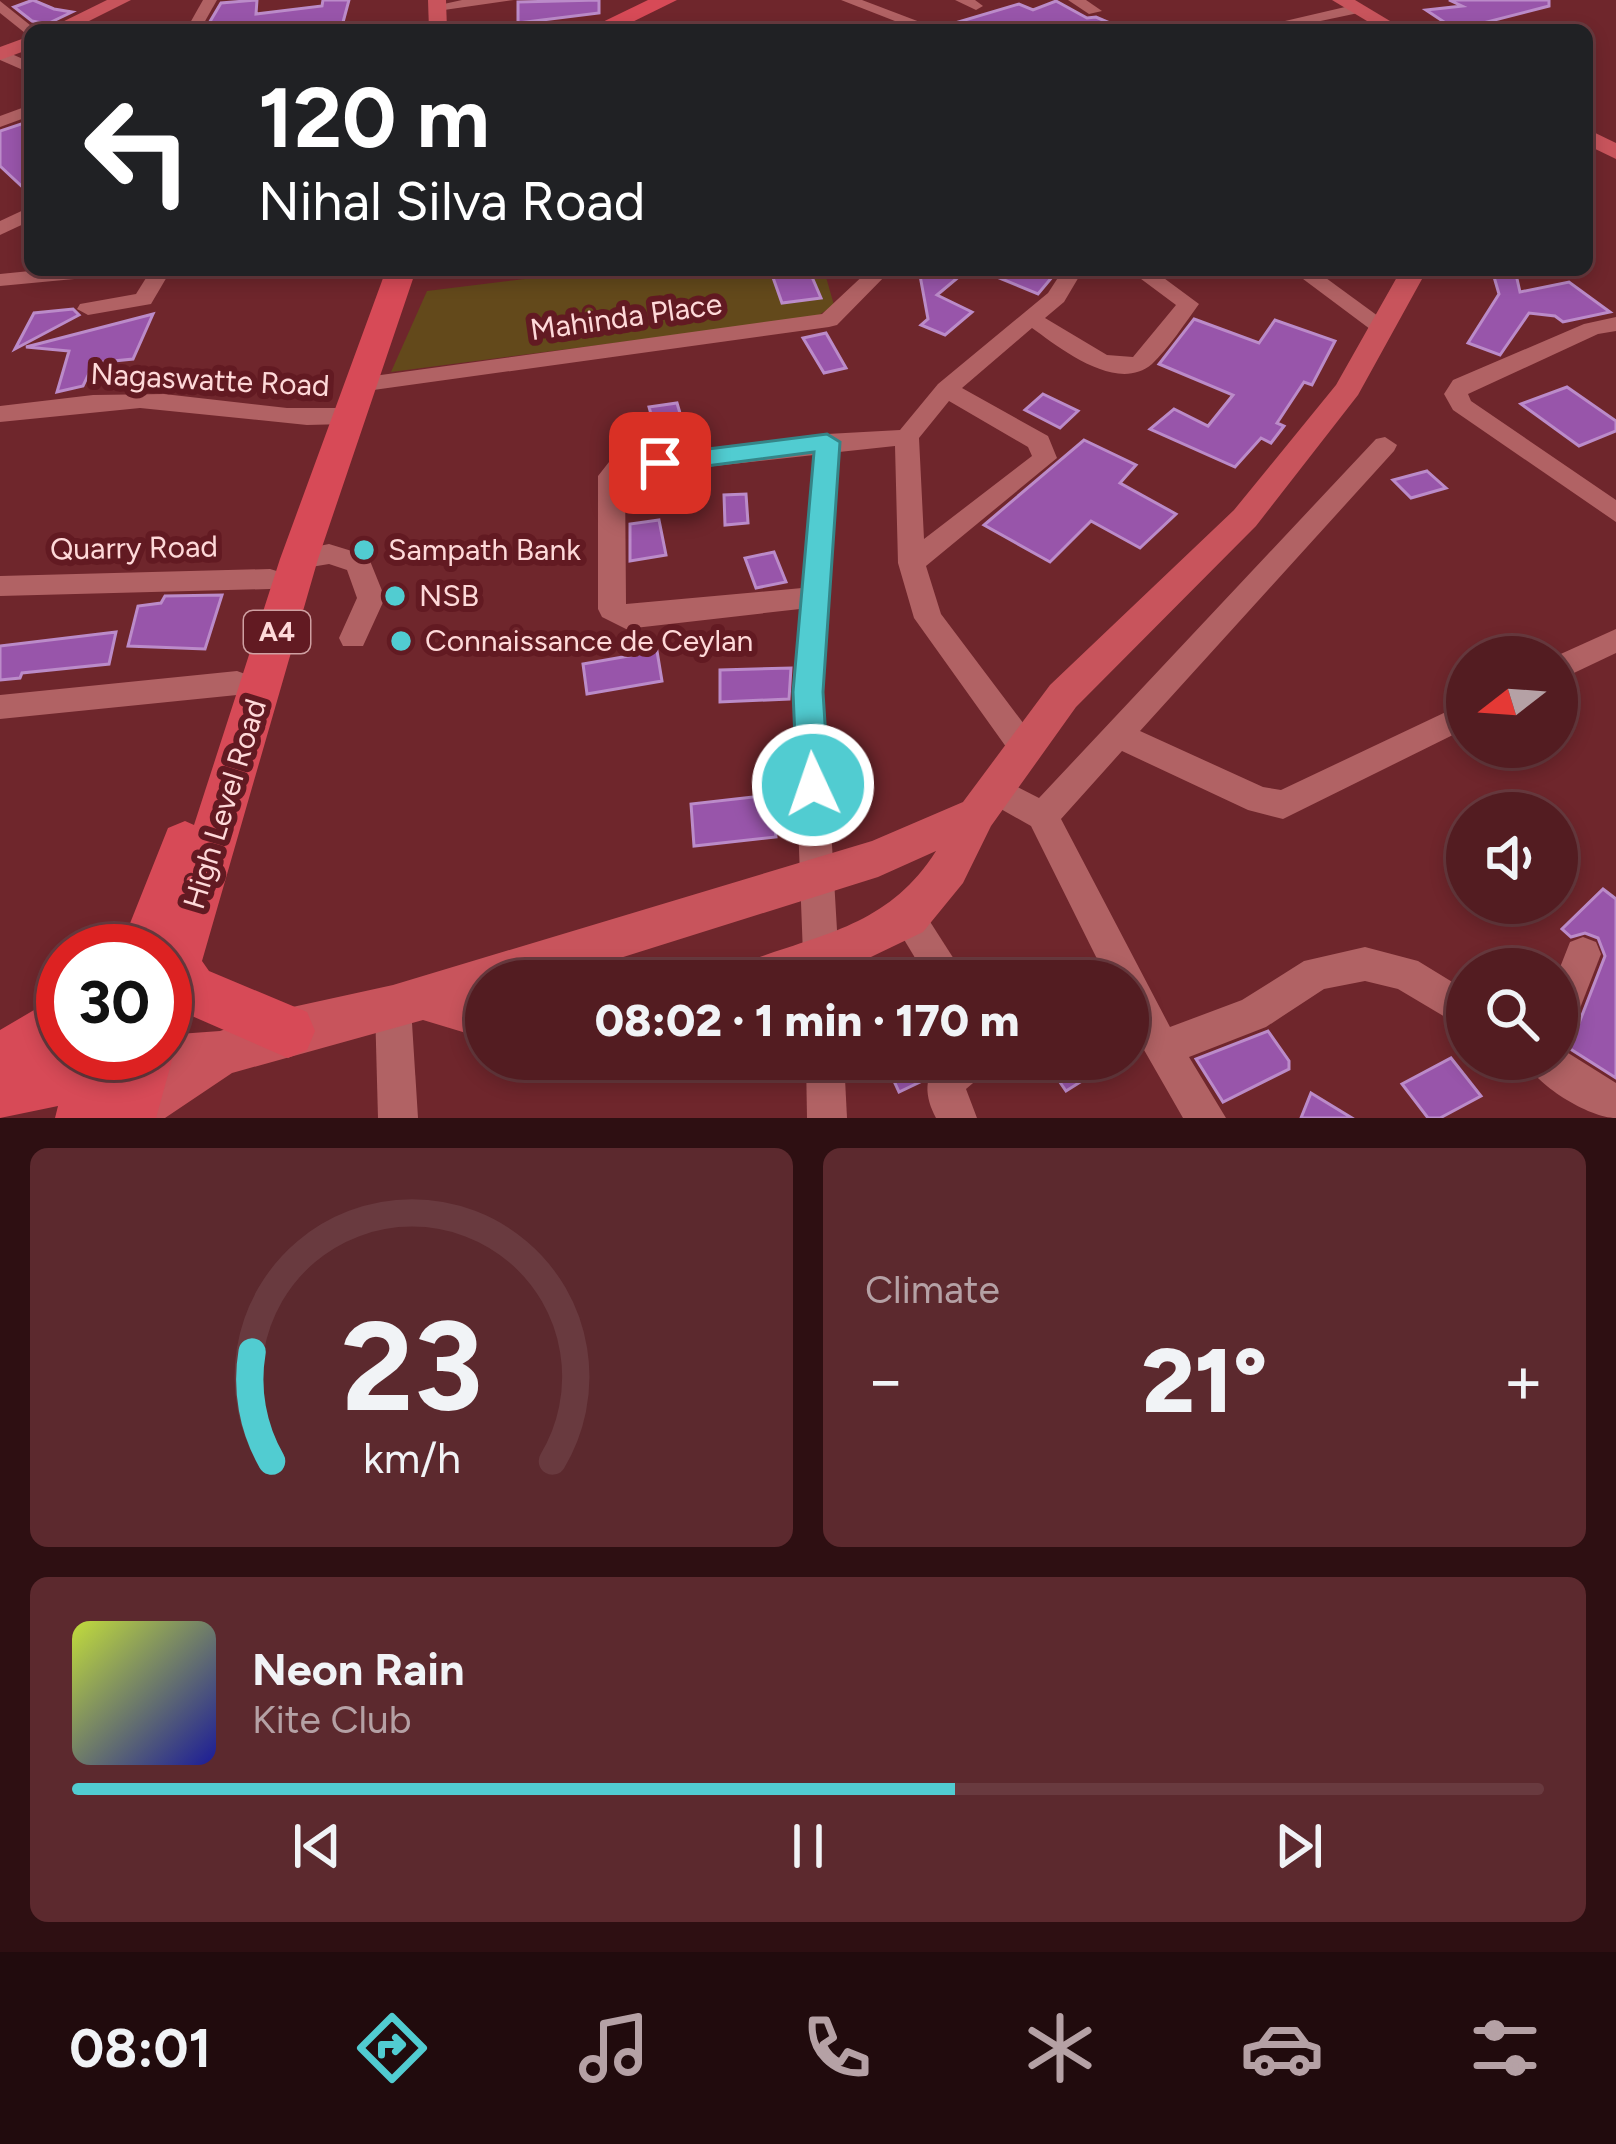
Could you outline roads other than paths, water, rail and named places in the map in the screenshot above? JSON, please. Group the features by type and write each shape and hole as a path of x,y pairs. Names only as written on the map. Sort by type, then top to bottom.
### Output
{"highway":[{"path":"611,24 665,0"},
{"path":"630,24 684,0"},
{"name":"High Level Road","path":"342,406 377,276"},
{"name":"High Level Road","path":"168,924 284,569 342,406 398,276"},
{"name":"High Level Road","path":"162,924 237,683 284,569"},
{"path":"192,990 288,1030"},
{"path":"0,1062 36,1038"},
{"path":"0,1091 119,1088"}],"main road":[{"path":"68,24 122,0"},
{"path":"1349,4 1385,24"},
{"path":"840,960 908,918 948,870 987,802 1063,696 1245,518 1348,389 1411,276"},
{"path":"119,1088 288,1030 408,1003 878,858 987,802"},
{"path":"408,1003 465,1012"}],"street":[{"path":"438,16 507,0"},
{"path":"848,0 916,24"},
{"path":"1075,0 1094,11"},
{"path":"1279,24 1349,4"},
{"path":"0,5 24,31"},
{"path":"0,280 42,276"},
{"path":"88,309 142,299 157,276"},
{"path":"843,276 852,297"},
{"name":"Mahinda Place","path":"342,406 829,320 875,276"},
{"path":"1025,749 928,618 912,563 907,437 946,389 995,343 1056,297 1069,276"},
{"path":"1032,319 1110,364 1130,367 1141,362 1188,304 1148,276"},
{"path":"1310,276 1382,327"},
{"path":"1616,324 1592,328 1461,386 1456,394 1461,405 1616,513"},
{"path":"912,563 1045,458 1040,442 946,389"},
{"name":"Nagaswatte Road","path":"0,414 67,404 342,406"},
{"path":"814,597 626,618 612,609 611,476 618,469 827,442 907,437"},
{"path":"821,960 808,692 827,442"},
{"path":"1043,816 1385,446"},
{"name":"Quarry Road","path":"0,586 284,569 329,554 358,563 371,598 353,638"},
{"path":"1578,659 1616,640"},
{"path":"0,707 237,683"},
{"path":"1120,736 1259,800 1283,806 1446,724"},
{"path":"987,802 1043,816 1116,960"},
{"path":"908,918 936,960"},
{"path":"1578,967 1583,954"},
{"path":"1161,1049 1253,1014 1317,973 1365,964 1406,973 1446,999"},
{"path":"398,1118 408,1003"},
{"path":"1149,1025 1206,1118"},
{"path":"825,1080 826,1118"},
{"path":"947,1080 946,1097 957,1118"},
{"path":"1576,1080 1616,1105"}],"place":[{"name":"Sampath Bank","path":"364,550"},
{"name":"NSB","path":"395,596"},
{"name":"Connaissance de Ceylan","path":"401,641"}]}
